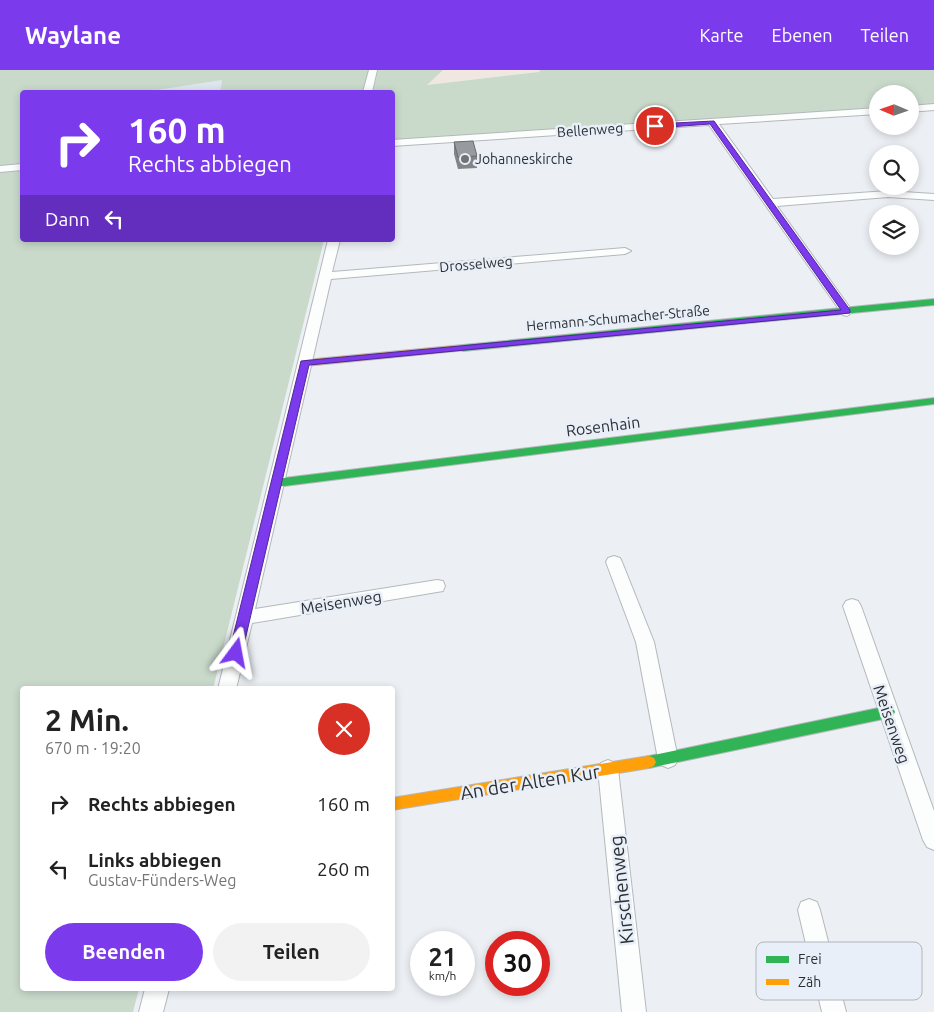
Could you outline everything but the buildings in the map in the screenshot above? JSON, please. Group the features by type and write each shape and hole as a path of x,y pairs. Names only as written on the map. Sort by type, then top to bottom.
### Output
{"street":[{"path":"368,90 373,70"},
{"path":"919,108 934,107"},
{"name":"Bellenweg","path":"395,142 869,112"},
{"path":"712,122 847,312"},
{"path":"0,169 20,167"},
{"path":"769,204 888,194 934,197"},
{"path":"228,686 334,242"},
{"name":"Drosselweg","path":"326,276 625,251"},
{"name":"Hermann-Schumacher-Straße","path":"305,363 847,312 934,302"},
{"name":"Rosenhain","path":"276,483 934,401"},
{"path":"614,562 645,642 668,759"},
{"name":"Meisenweg","path":"244,617 438,586"},
{"name":"Meisenweg","path":"852,606 934,840"},
{"name":"An der Alten Kur","path":"395,804 668,759 888,712"},
{"name":"Kirschenweg","path":"608,769 634,1012"},
{"path":"809,910 817,942"},
{"path":"151,1012 156,991"}],"shaded area":[{"path":"443,70 540,70 539,72 426,85"},
{"path":"222,80 220,90 158,90"}],"green space":[{"path":"0,70 369,70 364,90 220,90 222,80 158,90 20,90 20,164 0,166"},
{"path":"378,70 443,70 427,85 539,72 540,70 934,70 934,106 919,107 919,85 869,85 869,110 395,141 395,90 373,90"},
{"path":"20,170 20,242 324,242 214,686 20,686 20,991 138,991 133,1012 0,1012 0,171"}],"traffic: fast":[{"path":"463,348 934,302"},
{"path":"276,483 934,401"},
{"path":"649,762 888,712"}],"traffic: slow":[{"path":"305,363 463,348"},
{"path":"395,804 649,762"}],"place":[{"name":"Johanneskirche","path":"465,159"}],"route":[{"path":"236,653 305,363 847,312 712,122 655,126"}]}
